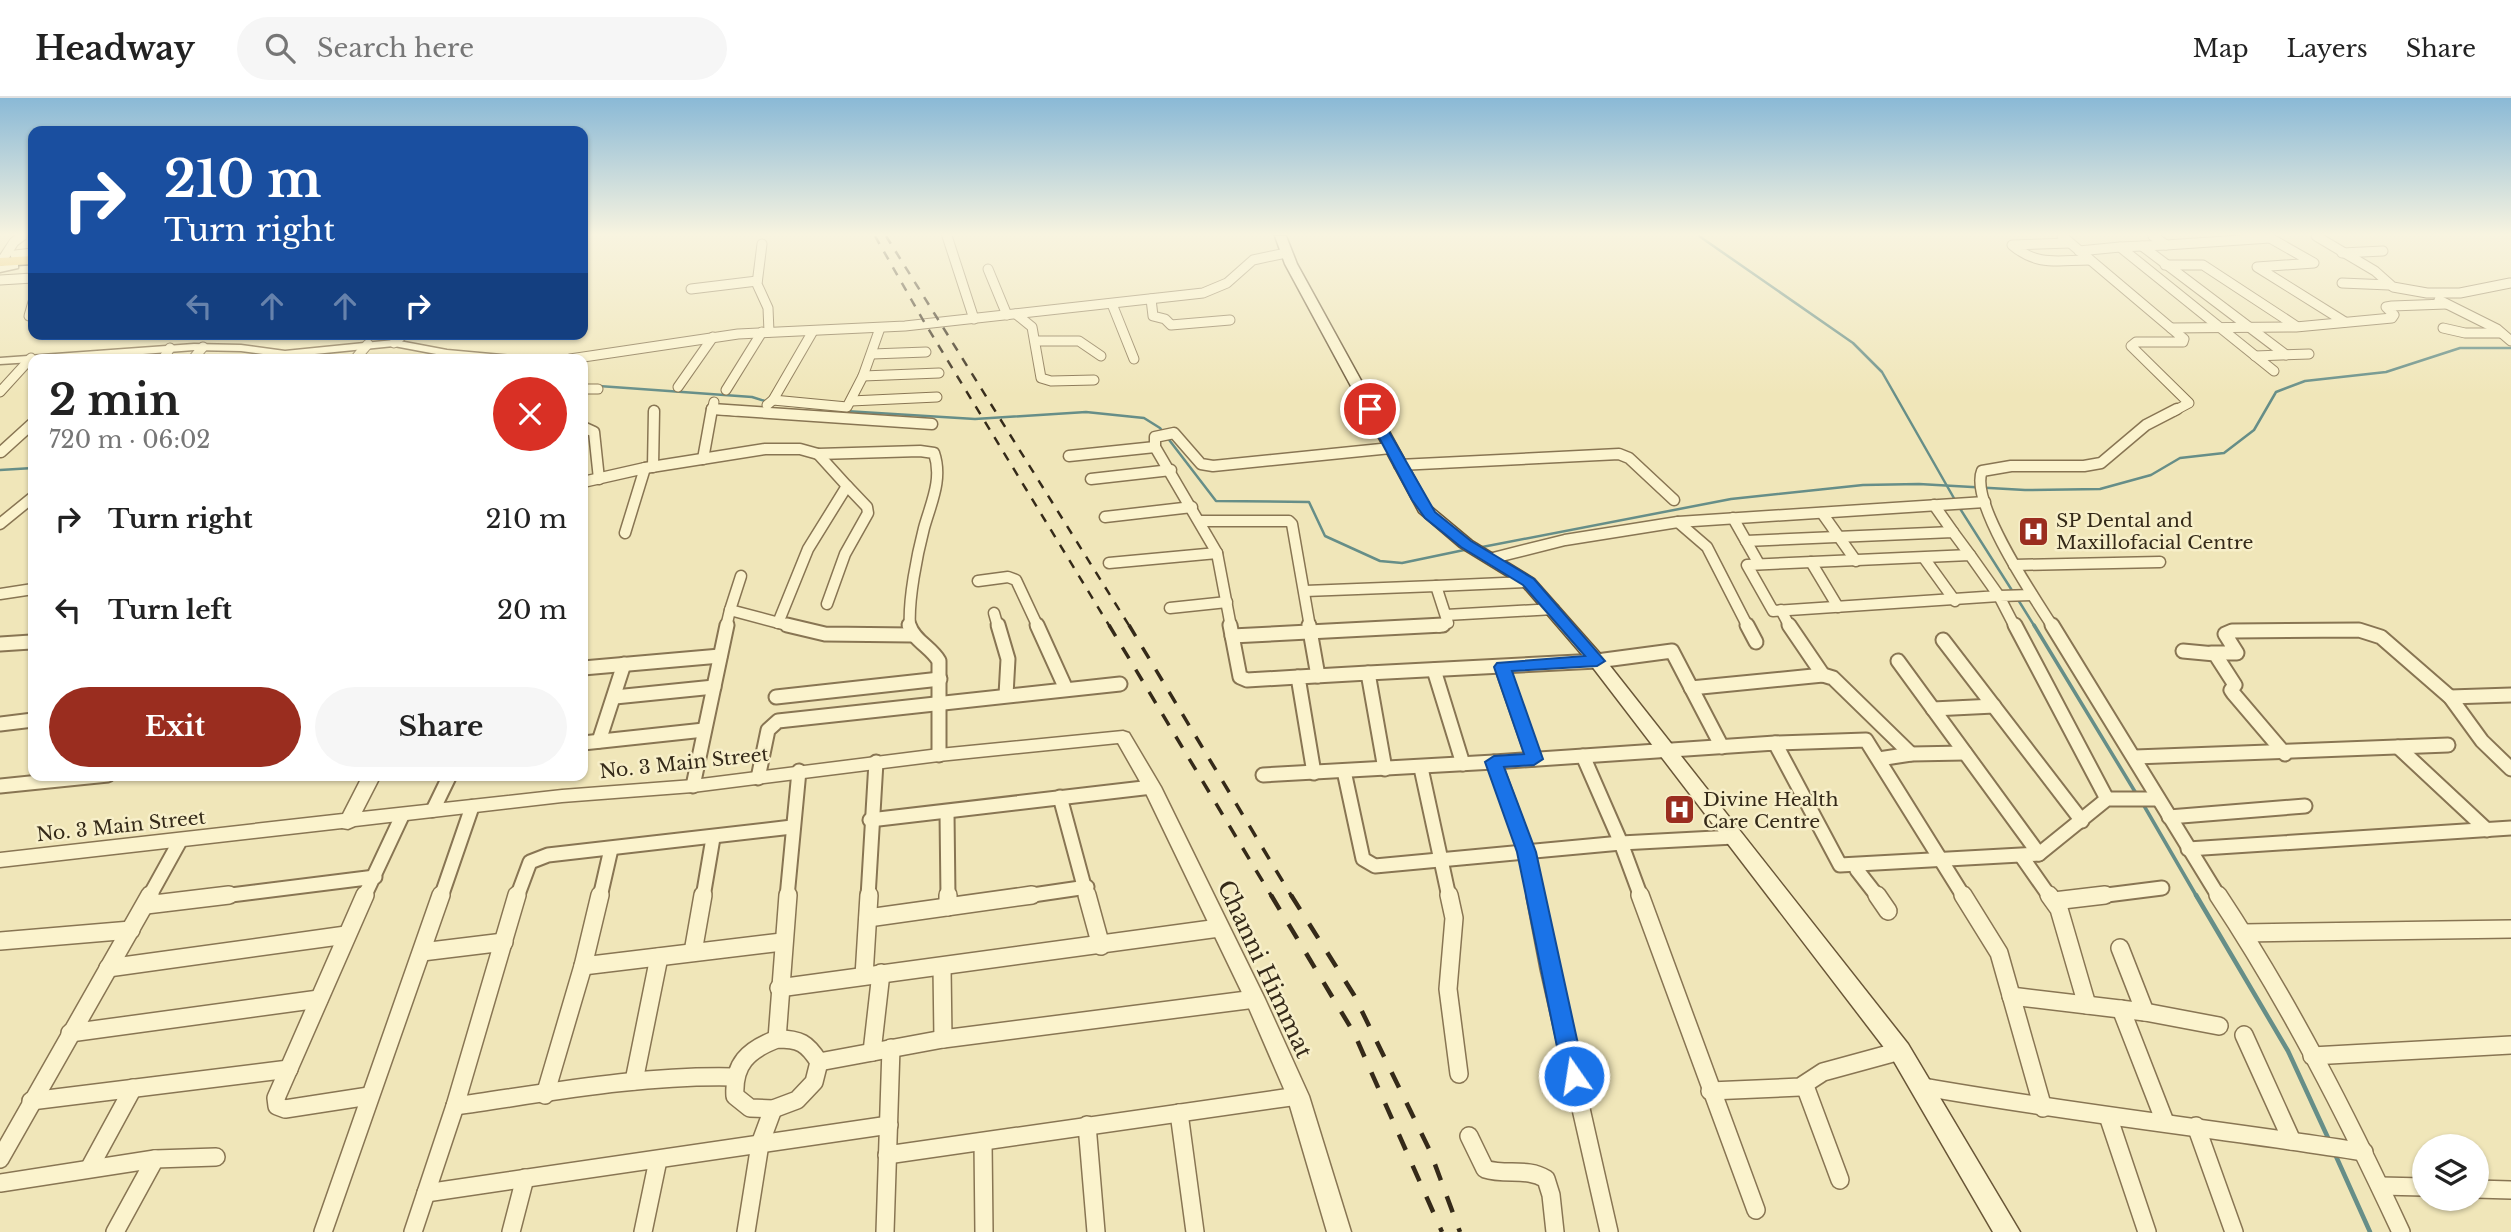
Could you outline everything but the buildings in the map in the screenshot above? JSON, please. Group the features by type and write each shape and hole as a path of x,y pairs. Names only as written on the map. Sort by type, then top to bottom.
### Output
{"main road":[{"path":"1305,289 1424,509 1480,551 1528,582 1597,661 1900,1051 1924,1087 2007,1232"}],"street":[{"path":"726,390 765,332 768,308 759,289"},
{"path":"964,289 974,318"},
{"path":"998,289 1012,315 1032,327 1037,366 1044,380 1094,380"},
{"path":"588,356 713,337 765,332 880,328 1112,304 1215,289"},
{"path":"2107,799 2014,595 2014,565 1998,537 1979,472 1999,467 2084,466 2101,463 2146,425 2188,405 2187,399 2131,346 2142,341 2185,341 2124,289"},
{"path":"2172,289 2274,371"},
{"path":"2196,289 2286,355"},
{"path":"2239,289 2296,327"},
{"path":"2292,289 2346,322"},
{"path":"2408,289 2427,293 2484,289"},
{"path":"2427,293 2511,341"},
{"path":"1151,299 1153,316 1165,319 1171,326 1230,320"},
{"path":"1112,304 1134,359"},
{"path":"2171,328 2296,327 2394,317 2387,306 2446,304"},
{"path":"703,459 713,405 847,407 863,376 880,328"},
{"path":"2443,328 2465,333 2501,333"},
{"path":"766,405 813,331"},
{"path":"678,387 713,337"},
{"path":"402,340 447,353 467,354"},
{"path":"1035,341 1081,340 1090,344 1101,356"},
{"path":"293,354 367,341"},
{"path":"134,354 170,348 203,347 264,354"},
{"path":"197,354 203,347"},
{"path":"166,354 170,348"},
{"path":"872,354 926,352"},
{"path":"2255,356 2309,354"},
{"path":"0,361 28,358"},
{"path":"0,392 28,361"},
{"path":"863,376 939,373"},
{"path":"588,389 597,389"},
{"path":"851,401 937,397"},
{"path":"766,405 932,424"},
{"path":"625,533 649,468 654,411"},
{"path":"1,452 28,428"},
{"path":"588,429 594,432 599,478"},
{"path":"1391,448 1213,466 1201,464 1174,433 1154,438 1155,446 1217,553 1239,675 1243,679 1597,661 1672,651 1722,747"},
{"path":"1069,456 1155,446"},
{"path":"588,481 765,449 800,449 818,454 920,451 936,456 936,483 922,537 909,624 912,635"},
{"path":"818,454 867,508 868,513 845,554 827,604"},
{"path":"1399,465 1619,454 1629,458 1674,500"},
{"path":"1091,479 1171,470"},
{"path":"778,623 808,549 848,486"},
{"path":"1480,551 1678,522 1934,505 1984,494"},
{"path":"0,524 28,501"},
{"path":"1934,505 1970,555 2014,595 2135,757 2188,849 2244,933 2364,1152 2401,1232"},
{"path":"1105,517 1192,507"},
{"path":"1822,513 1856,561"},
{"path":"1733,518 1759,564"},
{"path":"1200,521 1289,521 1305,591 1318,676"},
{"path":"1678,522 1707,547 1756,642"},
{"path":"1746,541 1953,532"},
{"path":"1109,563 1217,553"},
{"path":"1970,555 1747,565 1773,611 2014,595"},
{"path":"1924,558 1955,601"},
{"path":"1811,562 1838,607"},
{"path":"2014,565 2160,562"},
{"path":"693,786 730,610 741,576"},
{"path":"978,581 1008,577 1016,580 1066,689"},
{"path":"1305,591 1528,582"},
{"path":"1232,636 1439,627 1447,625 1436,586"},
{"path":"0,594 28,590"},
{"path":"1170,607 1227,602"},
{"path":"1446,615 1554,609"},
{"path":"730,610 825,634 912,635 937,655 940,679 939,755"},
{"path":"1781,610 1800,645 1823,675"},
{"path":"994,613 1008,659 1006,695"},
{"path":"2183,651 2237,653 2225,634 2228,631 2370,632 2381,637 2450,697 2482,741 2511,769"},
{"path":"0,644 28,640"},
{"path":"1943,640 2082,821"},
{"path":"2210,653 2217,657 2233,681 2235,685 2231,690 2243,707 2285,754"},
{"path":"588,668 720,656"},
{"path":"1898,661 2039,854"},
{"path":"599,741 624,664"},
{"path":"1502,667 1534,759"},
{"path":"1434,670 1463,764"},
{"path":"1368,673 1385,769"},
{"path":"1692,688 1823,675 1833,678 1911,754"},
{"path":"1298,677 1314,773"},
{"path":"776,697 940,679"},
{"path":"758,778 768,730 773,722 1120,684"},
{"path":"615,697 714,687"},
{"path":"2450,697 2511,695"},
{"path":"1933,709 1994,706"},
{"path":"0,723 28,718"},
{"path":"588,742 705,730"},
{"name":"No. 3 Main Street","path":"0,860 402,816 433,810 693,786 876,762 1123,737"},
{"name":"Channi Himmat","path":"1123,737 1152,787 1255,999 1298,1096 1339,1232"},
{"path":"1263,775 1420,768 1775,743 1866,740 1999,953 2043,1108"},
{"path":"1775,743 1840,866 2039,854 2107,799 2158,799"},
{"path":"2135,757 2285,754 2448,745"},
{"path":"2398,747 2487,830"},
{"path":"1879,760 1911,754 1965,753"},
{"path":"1583,756 1621,843 1756,1210"},
{"path":"863,976 868,918 870,820 876,762"},
{"path":"1494,762 1527,852 1549,968 1609,1232"},
{"path":"1420,768 1455,926 1448,989 1459,1074"},
{"path":"777,1039 782,942 799,771"},
{"path":"1344,771 1363,859 1367,864 1382,866 1621,843 1734,837"},
{"path":"0,786 50,781"},
{"path":"348,822 369,781"},
{"path":"433,810 447,781"},
{"path":"870,820 1152,787"},
{"path":"1060,797 1087,887 1101,946"},
{"path":"2169,817 2305,806"},
{"path":"323,1232 472,807"},
{"path":"947,813 948,907"},
{"path":"369,1096 285,1109 277,1106 276,1098 346,935 402,816"},
{"path":"413,1232 455,1106 523,876 530,862 548,855 792,827"},
{"path":"2188,849 2511,828"},
{"path":"693,951 713,838"},
{"path":"0,1159 180,841"},
{"path":"545,1095 583,966 611,849"},
{"path":"2022,857 2054,901 2062,917 2087,1005"},
{"path":"1858,865 1857,870 1888,911"},
{"path":"146,905 375,877"},
{"path":"868,918 1087,887"},
{"path":"2054,901 2162,888"},
{"path":"779,988 1219,929"},
{"path":"0,942 131,930"},
{"path":"2244,933 2508,932"},
{"path":"108,968 346,935"},
{"path":"422,952 504,942"},
{"path":"583,966 782,942"},
{"path":"2120,948 2145,1013"},
{"path":"634,1081 659,957"},
{"path":"943,967 943,1039"},
{"path":"873,1052 881,973"},
{"path":"2011,996 2120,1009 2219,1026"},
{"path":"70,1033 318,999"},
{"path":"819,1062 943,1039 1255,999"},
{"path":"2120,1009 2165,1122"},
{"path":"2244,1035 2292,1141"},
{"path":"777,1039 790,1039 810,1046 819,1062 814,1082 797,1100 773,1109 750,1108 735,1096 733,1077 744,1057 765,1043 777,1039"},
{"path":"2312,1055 2511,1045"},
{"path":"885,1232 891,1048"},
{"path":"1710,1091 1805,1086 1823,1072 1900,1051"},
{"path":"31,1101 289,1069"},
{"path":"455,1106 634,1081 688,1076 733,1077"},
{"path":"1805,1086 1840,1180"},
{"path":"1924,1087 2043,1108 2196,1126 2364,1152"},
{"path":"90,1167 133,1088"},
{"path":"887,1155 1298,1096"},
{"path":"746,1232 760,1144 773,1109"},
{"path":"1179,1113 1195,1232"},
{"path":"2108,1116 2147,1232"},
{"path":"426,1193 889,1125"},
{"path":"1087,1125 1096,1232"},
{"path":"2196,1126 2234,1232"},
{"path":"1469,1136 1485,1169 1495,1172 1534,1173 1546,1179 1551,1195 1555,1232"},
{"path":"983,1142 984,1232"},
{"path":"0,1183 155,1158 216,1157"},
{"path":"115,1232 155,1158"},
{"path":"643,1232 658,1160"},
{"path":"511,1232 525,1178"},
{"path":"2381,1186 2412,1187"},
{"path":"2489,1189 2511,1190"}],"waterway":[{"path":"1775,289 1853,343 1882,372 1947,486"},
{"path":"1947,486 2025,490 2100,489 2151,475 2180,458 2224,453 2254,430 2276,392 2305,381 2386,372 2460,348 2511,348"},
{"path":"599,386 752,397 768,402"},
{"path":"776,404 827,409"},
{"path":"845,411 975,419 1086,412 1144,418 1160,428 1216,501 1309,502 1325,536 1380,561 1402,563 1469,549"},
{"path":"0,470 28,468"},
{"path":"1477,548 1731,499 1863,485 1947,486"},
{"path":"1947,486 1955,500"},
{"path":"1959,507 2013,592"},
{"path":"2017,598 2035,627"},
{"path":"2034,625 2137,795"},
{"path":"2143,804 2197,897"},
{"path":"2196,895 2288,1051 2329,1140"},
{"path":"2335,1154 2370,1232"}],"railway":[{"path":"905,289 1110,627"},
{"path":"919,289 1130,627"},
{"path":"1109,625 1272,897"},
{"path":"1129,625 1292,897"},
{"path":"1271,895 1354,1033 1442,1232"},
{"path":"1291,895 1354,995 1430,1151 1460,1232"}],"place":[{"name":"SP Dental and Maxillofacial Centre","path":"2033,531"},
{"name":"Divine Health Care Centre","path":"1680,810"}],"route":[{"path":"1370,409 1424,509 1466,544 1493,558 1528,582 1597,661 1502,667 1534,759 1494,762 1527,852 1549,968 1574,1076"}]}
